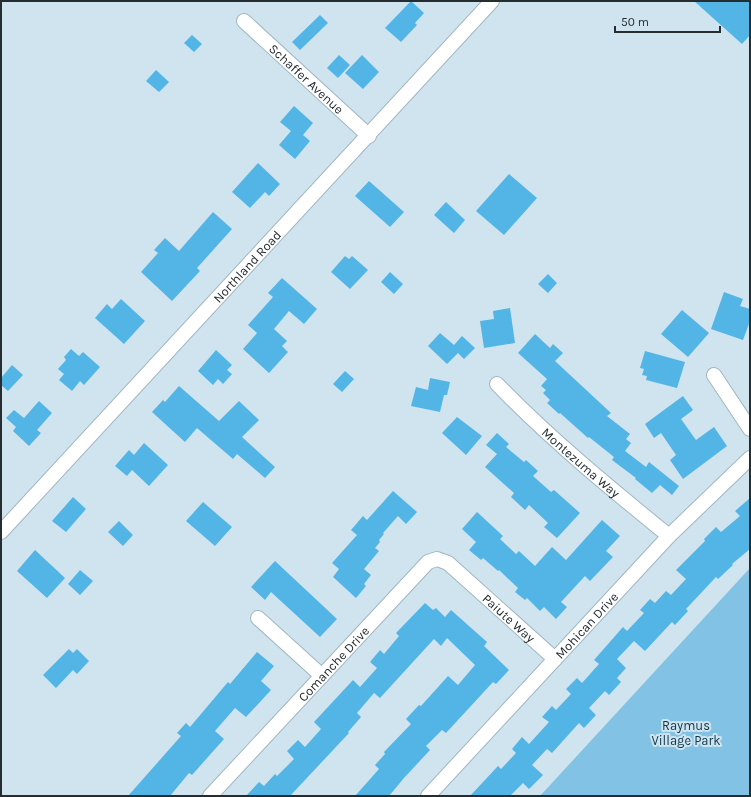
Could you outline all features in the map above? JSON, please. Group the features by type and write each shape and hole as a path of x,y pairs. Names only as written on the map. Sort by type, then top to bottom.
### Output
{"street":[{"name":"Northland Road","path":"1,532 492,1"},
{"name":"Schaffer Avenue","path":"244,21 368,136"},
{"path":"714,375 750,429"},
{"name":"Montezuma Way","path":"497,384 526,414 589,470 669,536"},
{"name":"Mohican Drive","path":"428,796 669,536 750,458"},
{"name":"Comanche Drive","path":"210,796 428,562 437,559 448,563 464,577"},
{"name":"Paiute Way","path":"464,577 555,659"},
{"path":"258,618 322,676"}],"green space":[{"name":"Raymus Village Park","path":"750,568 750,796 540,796"}],"building":[{"path":"411,1 424,13 415,23 417,25 401,42 385,28"},
{"path":"694,1 750,1 750,35 742,44"},
{"path":"320,15 328,23 300,50 292,42"},
{"path":"192,35 202,44 194,52 184,43"},
{"path":"339,55 350,65 338,78 327,68"},
{"path":"362,55 379,72 363,89 345,73"},
{"path":"156,70 169,82 159,92 146,81"},
{"path":"294,106 313,123 303,135 310,141 295,159 279,145 291,131 280,122"},
{"path":"258,163 280,184 269,196 265,192 250,208 232,192"},
{"path":"509,174 537,198 504,235 476,211"},
{"path":"369,181 404,212 390,227 355,196"},
{"path":"446,202 465,220 454,233 434,215"},
{"path":"213,212 232,229 197,268 200,271 172,301 141,272 158,253 154,250 165,238 179,251"},
{"path":"345,256 349,259 352,256 368,270 350,289 331,272"},
{"path":"390,272 403,284 394,294 381,282"},
{"path":"548,274 557,283 548,293 538,284"},
{"path":"282,278 317,309 304,324 289,311 274,329 287,341 282,346 288,352 269,373 243,349 257,333 248,325 273,297 268,293"},
{"path":"724,292 743,299 740,306 750,309 750,321 743,340 711,329"},
{"path":"121,299 145,321 124,344 95,318 107,304 112,309"},
{"path":"510,308 515,343 484,348 480,321 494,319 493,311"},
{"path":"682,310 709,333 688,357 661,334"},
{"path":"440,333 454,345 462,336 475,348 464,359 458,353 447,364 428,346"},
{"path":"535,334 550,348 553,344 563,353 555,361 611,413 607,416 630,434 626,439 631,443 625,451 646,467 649,462 679,486 672,495 660,485 652,493 635,479 636,478 612,460 614,457 589,437 588,438 547,403 550,400 543,393 546,390 541,386 547,379 518,353"},
{"path":"71,349 79,356 83,352 100,367 84,385 80,381 72,391 59,380 64,374 58,369 66,360 64,357"},
{"path":"216,350 232,365 227,370 232,374 223,384 218,379 213,385 198,371"},
{"path":"645,351 685,362 677,388 646,380 647,376 642,375 644,369 640,368"},
{"path":"12,365 23,375 8,391 1,385 1,378"},
{"path":"345,371 354,379 342,392 333,384"},
{"path":"430,378 450,382 447,395 444,395 440,412 411,406 416,387 428,390"},
{"path":"179,386 219,421 239,401 259,420 242,437 275,467 265,478 237,454 233,459 197,428 185,442 152,412 163,400 165,402"},
{"path":"683,396 693,410 681,419 696,440 714,427 727,446 683,479 670,460 676,455 661,433 654,438 645,424"},
{"path":"39,401 52,413 37,430 41,433 29,446 13,431 16,427 6,418 14,410 24,418"},
{"path":"457,417 482,436 466,455 442,433"},
{"path":"497,433 509,444 506,447 524,462 526,460 538,471 533,476 551,492 554,490 580,513 557,538 544,527 548,523 529,505 525,510 511,497 514,493 485,467 497,454 486,445"},
{"path":"144,443 168,465 149,486 132,470 127,476 115,466 129,450 134,455"},
{"path":"393,491 417,512 406,524 398,516 383,533 384,534 379,540 380,542 375,548 379,551 364,569 371,575 364,584 366,586 356,598 333,577 339,569 332,563 357,535 351,530 363,516 367,520"},
{"path":"73,497 86,509 66,532 52,521"},
{"path":"750,498 750,549 732,564 733,565 718,579 716,577 686,609 688,611 675,625 672,622 645,651 634,641 617,659 626,668 617,678 621,682 609,695 605,691 589,708 596,715 584,728 579,723 552,753 547,749 532,765 543,775 529,789 523,783 510,796 470,796 498,766 501,769 516,753 512,749 522,737 529,744 549,722 542,717 552,706 556,710 571,694 566,689 577,678 582,683 599,664 594,660 623,627 627,631 644,613 640,610 650,599 655,603 666,591 671,595 686,579 676,570 705,541 704,539 716,527 721,532 740,516 735,511"},
{"path":"203,502 232,527 215,546 186,521"},
{"path":"477,512 503,536 500,539 516,554 519,551 535,566 552,547 566,560 602,520 620,536 606,551 613,557 590,581 585,576 561,602 567,607 556,619 544,607 540,611 527,598 525,600 515,592 518,588 499,570 498,571 483,558 481,560 469,550 476,542 462,529"},
{"path":"119,521 133,535 123,546 108,532"},
{"path":"35,550 65,578 47,598 17,571"},
{"path":"275,561 337,619 320,637 271,592 265,600 251,587"},
{"path":"80,570 93,581 80,595 68,584"},
{"path":"425,603 433,610 436,608 445,617 451,610 487,642 484,646 509,670 496,684 493,682 446,733 442,730 426,746 430,750 389,796 355,796 379,769 375,765 385,754 384,752 411,724 406,719 419,705 421,706 448,676 458,685 475,665 447,638 441,646 434,639 380,698 374,693 357,713 361,717 348,732 349,733 290,796 246,796 259,782 264,786 275,774 277,776 294,759 287,751 298,740 305,747 321,729 314,722 353,680 360,687 377,668 370,662 380,650 384,654 399,636 396,633"},
{"path":"69,649 73,653 77,649 89,661 77,674 73,670 56,688 43,675"},
{"path":"257,652 274,666 261,681 271,690 246,717 235,708 215,731 224,739 192,775 189,773 170,796 128,796 181,736 177,733 186,723 190,727 228,682 230,684"}]}
